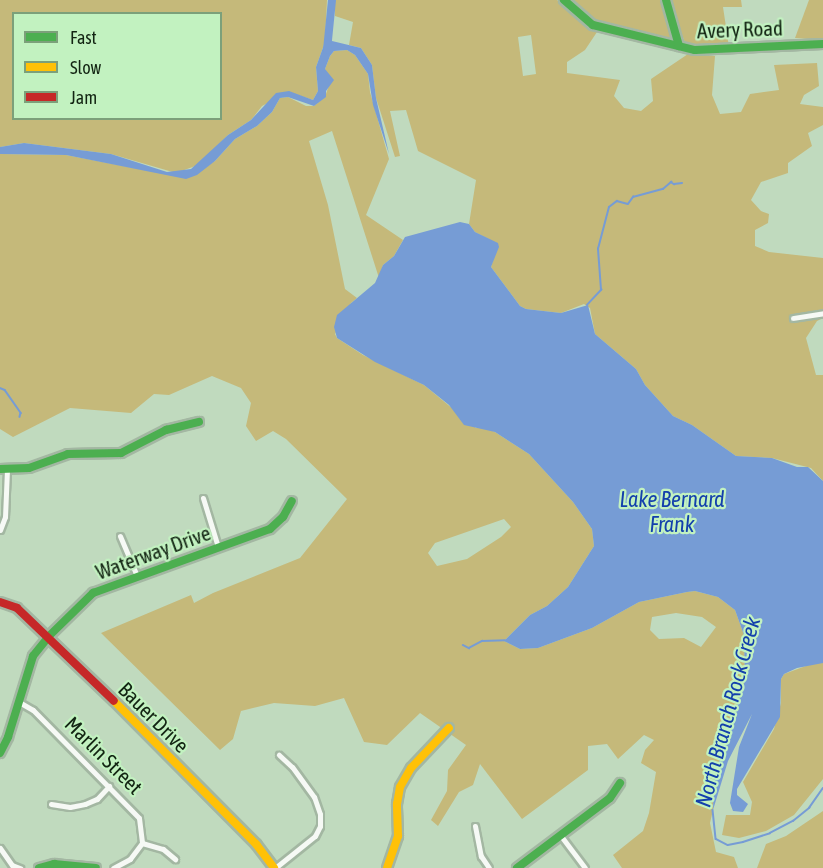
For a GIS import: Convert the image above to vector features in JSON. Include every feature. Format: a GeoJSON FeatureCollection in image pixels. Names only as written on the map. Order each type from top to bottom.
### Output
{"type":"FeatureCollection","features":[{"type":"Feature","properties":{"kind":"street","name":"Avery Road"},"geometry":{"type":"LineString","coordinates":[[564,0],[593,25],[679,46],[710,51],[823,44]]}},
{"type":"Feature","properties":{"kind":"street"},"geometry":{"type":"LineString","coordinates":[[666,0],[676,28],[679,46]]}},
{"type":"Feature","properties":{"kind":"street"},"geometry":{"type":"LineString","coordinates":[[793,318],[823,313]]}},
{"type":"Feature","properties":{"kind":"street"},"geometry":{"type":"LineString","coordinates":[[0,530],[5,517],[3,470],[29,468],[68,454],[121,453],[166,430],[199,422]]}},
{"type":"Feature","properties":{"kind":"street"},"geometry":{"type":"LineString","coordinates":[[203,498],[218,548]]}},
{"type":"Feature","properties":{"kind":"street","name":"Waterway Drive"},"geometry":{"type":"LineString","coordinates":[[0,753],[8,737],[33,656],[49,636],[93,593],[270,529],[283,517],[292,501]]}},
{"type":"Feature","properties":{"kind":"street"},"geometry":{"type":"LineString","coordinates":[[120,536],[137,576]]}},
{"type":"Feature","properties":{"kind":"street","name":"Bauer Drive"},"geometry":{"type":"LineString","coordinates":[[0,602],[17,608],[49,636],[256,844],[274,868]]}},
{"type":"Feature","properties":{"kind":"street","name":"Marlin Street"},"geometry":{"type":"LineString","coordinates":[[19,702],[33,710],[139,818],[142,843]]}},
{"type":"Feature","properties":{"kind":"street"},"geometry":{"type":"LineString","coordinates":[[387,868],[398,836],[397,804],[400,787],[411,768],[449,728]]}},
{"type":"Feature","properties":{"kind":"street"},"geometry":{"type":"LineString","coordinates":[[274,868],[315,836],[320,826],[320,814],[314,797],[292,767],[279,755]]}},
{"type":"Feature","properties":{"kind":"street"},"geometry":{"type":"LineString","coordinates":[[517,868],[610,798],[620,783]]}},
{"type":"Feature","properties":{"kind":"street"},"geometry":{"type":"LineString","coordinates":[[51,804],[70,807],[85,804],[97,799],[109,786]]}},
{"type":"Feature","properties":{"kind":"street"},"geometry":{"type":"LineString","coordinates":[[476,826],[477,845],[489,868]]}},
{"type":"Feature","properties":{"kind":"street"},"geometry":{"type":"LineString","coordinates":[[561,836],[585,868]]}},
{"type":"Feature","properties":{"kind":"street"},"geometry":{"type":"LineString","coordinates":[[113,868],[130,859],[142,843],[164,849],[175,859]]}},
{"type":"Feature","properties":{"kind":"street"},"geometry":{"type":"LineString","coordinates":[[0,848],[12,865],[20,868]]}},
{"type":"Feature","properties":{"kind":"street"},"geometry":{"type":"LineString","coordinates":[[39,868],[54,864],[96,868]]}},
{"type":"Feature","properties":{"kind":"shaded area"},"geometry":{"type":"Polygon","coordinates":[[[0,0],[327,0],[325,42],[316,67],[318,91],[313,100],[289,92],[262,106],[251,120],[228,135],[198,165],[176,173],[111,154],[24,143],[0,147],[0,0]]]}},
{"type":"Feature","properties":{"kind":"shaded area"},"geometry":{"type":"Polygon","coordinates":[[[335,0],[557,0],[589,29],[597,32],[585,50],[567,62],[567,73],[620,80],[614,96],[624,108],[641,111],[653,101],[651,79],[688,54],[715,56],[712,95],[720,114],[741,112],[750,94],[779,90],[774,65],[817,63],[819,86],[804,95],[800,104],[823,107],[823,125],[808,133],[812,146],[788,163],[788,173],[761,182],[751,200],[761,211],[769,214],[768,223],[755,230],[755,246],[769,252],[823,258],[823,318],[817,321],[806,338],[816,375],[823,375],[823,481],[811,468],[772,458],[736,456],[692,425],[673,416],[645,385],[636,369],[595,334],[590,308],[584,304],[561,313],[526,309],[520,306],[491,267],[498,244],[475,232],[469,224],[476,180],[418,151],[406,110],[390,111],[400,156],[395,157],[376,98],[372,65],[361,48],[349,45],[353,22],[335,16],[335,0]],[[531,35],[518,37],[523,76],[536,74],[531,35]]]}},
{"type":"Feature","properties":{"kind":"shaded area"},"geometry":{"type":"Polygon","coordinates":[[[569,0],[663,0],[674,34],[670,40],[595,22],[569,0]]]}},
{"type":"Feature","properties":{"kind":"shaded area"},"geometry":{"type":"Polygon","coordinates":[[[670,0],[741,0],[742,7],[723,7],[729,47],[697,47],[685,43],[670,0]]]}},
{"type":"Feature","properties":{"kind":"shaded area"},"geometry":{"type":"Polygon","coordinates":[[[809,0],[823,0],[823,40],[795,38],[809,0]]]}},
{"type":"Feature","properties":{"kind":"shaded area"},"geometry":{"type":"Polygon","coordinates":[[[347,50],[355,55],[368,74],[370,92],[389,159],[366,215],[403,240],[394,256],[383,265],[379,278],[332,131],[309,141],[328,205],[345,289],[357,298],[351,303],[335,334],[337,338],[363,355],[424,385],[476,428],[483,427],[495,432],[529,454],[573,502],[592,529],[594,546],[568,587],[547,606],[530,615],[504,641],[520,649],[538,648],[592,628],[639,602],[687,592],[695,591],[718,597],[735,610],[744,635],[745,680],[714,777],[713,810],[710,823],[716,852],[734,857],[738,868],[622,868],[613,855],[643,831],[649,813],[656,772],[641,763],[645,750],[654,740],[644,735],[618,759],[607,744],[588,746],[588,770],[522,819],[480,764],[473,785],[459,792],[438,826],[431,820],[447,791],[448,770],[466,745],[420,713],[387,745],[364,742],[344,698],[315,706],[274,703],[241,711],[233,739],[220,750],[101,633],[191,595],[194,603],[300,558],[347,499],[286,439],[273,431],[256,441],[246,426],[251,403],[241,388],[212,376],[169,395],[154,394],[131,413],[70,408],[13,437],[0,429],[0,154],[66,155],[186,178],[215,161],[235,139],[257,126],[272,112],[280,98],[288,97],[306,106],[314,106],[325,97],[329,85],[325,69],[334,51],[347,50]],[[504,519],[435,543],[428,553],[437,566],[467,559],[501,537],[511,527],[504,519]],[[676,613],[652,617],[650,630],[659,639],[684,638],[701,647],[716,627],[702,617],[676,613]]]}},
{"type":"Feature","properties":{"kind":"shaded area"},"geometry":{"type":"Polygon","coordinates":[[[814,663],[823,663],[823,779],[794,815],[766,831],[739,838],[722,835],[726,815],[750,815],[752,802],[743,782],[774,729],[781,703],[781,679],[784,674],[814,663]]]}},
{"type":"Feature","properties":{"kind":"shaded area"},"geometry":{"type":"Polygon","coordinates":[[[823,811],[823,868],[757,868],[766,844],[786,836],[823,811]]]}},
{"type":"Feature","properties":{"kind":"water"},"geometry":{"type":"Polygon","coordinates":[[[332,41],[361,48],[372,65],[376,98],[389,154],[373,105],[368,74],[355,55],[347,50],[334,51],[330,56],[325,69],[334,80],[326,91],[326,97],[314,106],[288,97],[280,98],[272,112],[257,126],[235,139],[215,161],[197,175],[186,179],[66,155],[0,154],[0,147],[24,143],[111,154],[167,172],[191,169],[228,135],[251,120],[276,93],[289,91],[313,100],[318,91],[316,67],[325,42],[332,41]]]}},
{"type":"Feature","properties":{"kind":"water","name":"Lake Bernard Frank"},"geometry":{"type":"Polygon","coordinates":[[[460,222],[469,224],[475,232],[498,243],[499,247],[491,267],[520,306],[526,309],[561,313],[588,305],[595,334],[636,369],[645,385],[673,416],[692,425],[736,456],[772,458],[797,467],[808,467],[823,481],[823,663],[797,668],[784,674],[781,679],[780,717],[737,789],[737,795],[748,804],[743,812],[733,811],[730,803],[739,747],[752,714],[728,761],[713,810],[714,777],[745,680],[744,635],[735,610],[718,597],[695,591],[687,592],[639,602],[592,628],[538,648],[520,649],[504,641],[530,615],[547,606],[568,587],[594,546],[592,529],[573,502],[529,454],[495,432],[464,425],[449,405],[424,385],[375,362],[337,338],[334,327],[337,315],[375,283],[383,265],[394,256],[405,237],[460,222]]]}},
{"type":"Feature","properties":{"kind":"waterway"},"geometry":{"type":"LineString","coordinates":[[327,50],[332,0]]}},
{"type":"Feature","properties":{"kind":"waterway"},"geometry":{"type":"LineString","coordinates":[[587,305],[601,290],[598,249],[609,207],[617,201],[628,204],[633,197],[663,189],[671,182],[682,183]]}},
{"type":"Feature","properties":{"kind":"waterway"},"geometry":{"type":"LineString","coordinates":[[0,388],[5,390],[21,413],[20,417]]}},
{"type":"Feature","properties":{"kind":"waterway"},"geometry":{"type":"LineString","coordinates":[[463,645],[469,648],[482,641],[505,640]]}},
{"type":"Feature","properties":{"kind":"waterway","name":"North Branch Rock Creek"},"geometry":{"type":"LineString","coordinates":[[713,810],[716,839],[728,845],[770,833],[793,821],[809,808],[823,788]]}},
{"type":"Feature","properties":{"kind":"traffic: fast"},"geometry":{"type":"LineString","coordinates":[[564,0],[593,25],[695,50],[823,44]]}},
{"type":"Feature","properties":{"kind":"traffic: fast"},"geometry":{"type":"LineString","coordinates":[[666,0],[679,46]]}},
{"type":"Feature","properties":{"kind":"traffic: fast"},"geometry":{"type":"LineString","coordinates":[[0,469],[29,468],[68,454],[121,453],[166,430],[199,422]]}},
{"type":"Feature","properties":{"kind":"traffic: fast"},"geometry":{"type":"LineString","coordinates":[[0,753],[8,737],[33,656],[49,636],[93,593],[270,529],[283,517],[292,501]]}},
{"type":"Feature","properties":{"kind":"traffic: fast"},"geometry":{"type":"LineString","coordinates":[[517,868],[610,798],[620,783]]}},
{"type":"Feature","properties":{"kind":"traffic: fast"},"geometry":{"type":"LineString","coordinates":[[39,868],[54,864],[96,868]]}},
{"type":"Feature","properties":{"kind":"traffic: slow"},"geometry":{"type":"LineString","coordinates":[[114,701],[256,844],[274,868]]}},
{"type":"Feature","properties":{"kind":"traffic: slow"},"geometry":{"type":"LineString","coordinates":[[387,868],[398,836],[397,804],[400,787],[411,768],[449,728]]}},
{"type":"Feature","properties":{"kind":"traffic: jam"},"geometry":{"type":"LineString","coordinates":[[0,602],[17,608],[114,701]]}}]}
